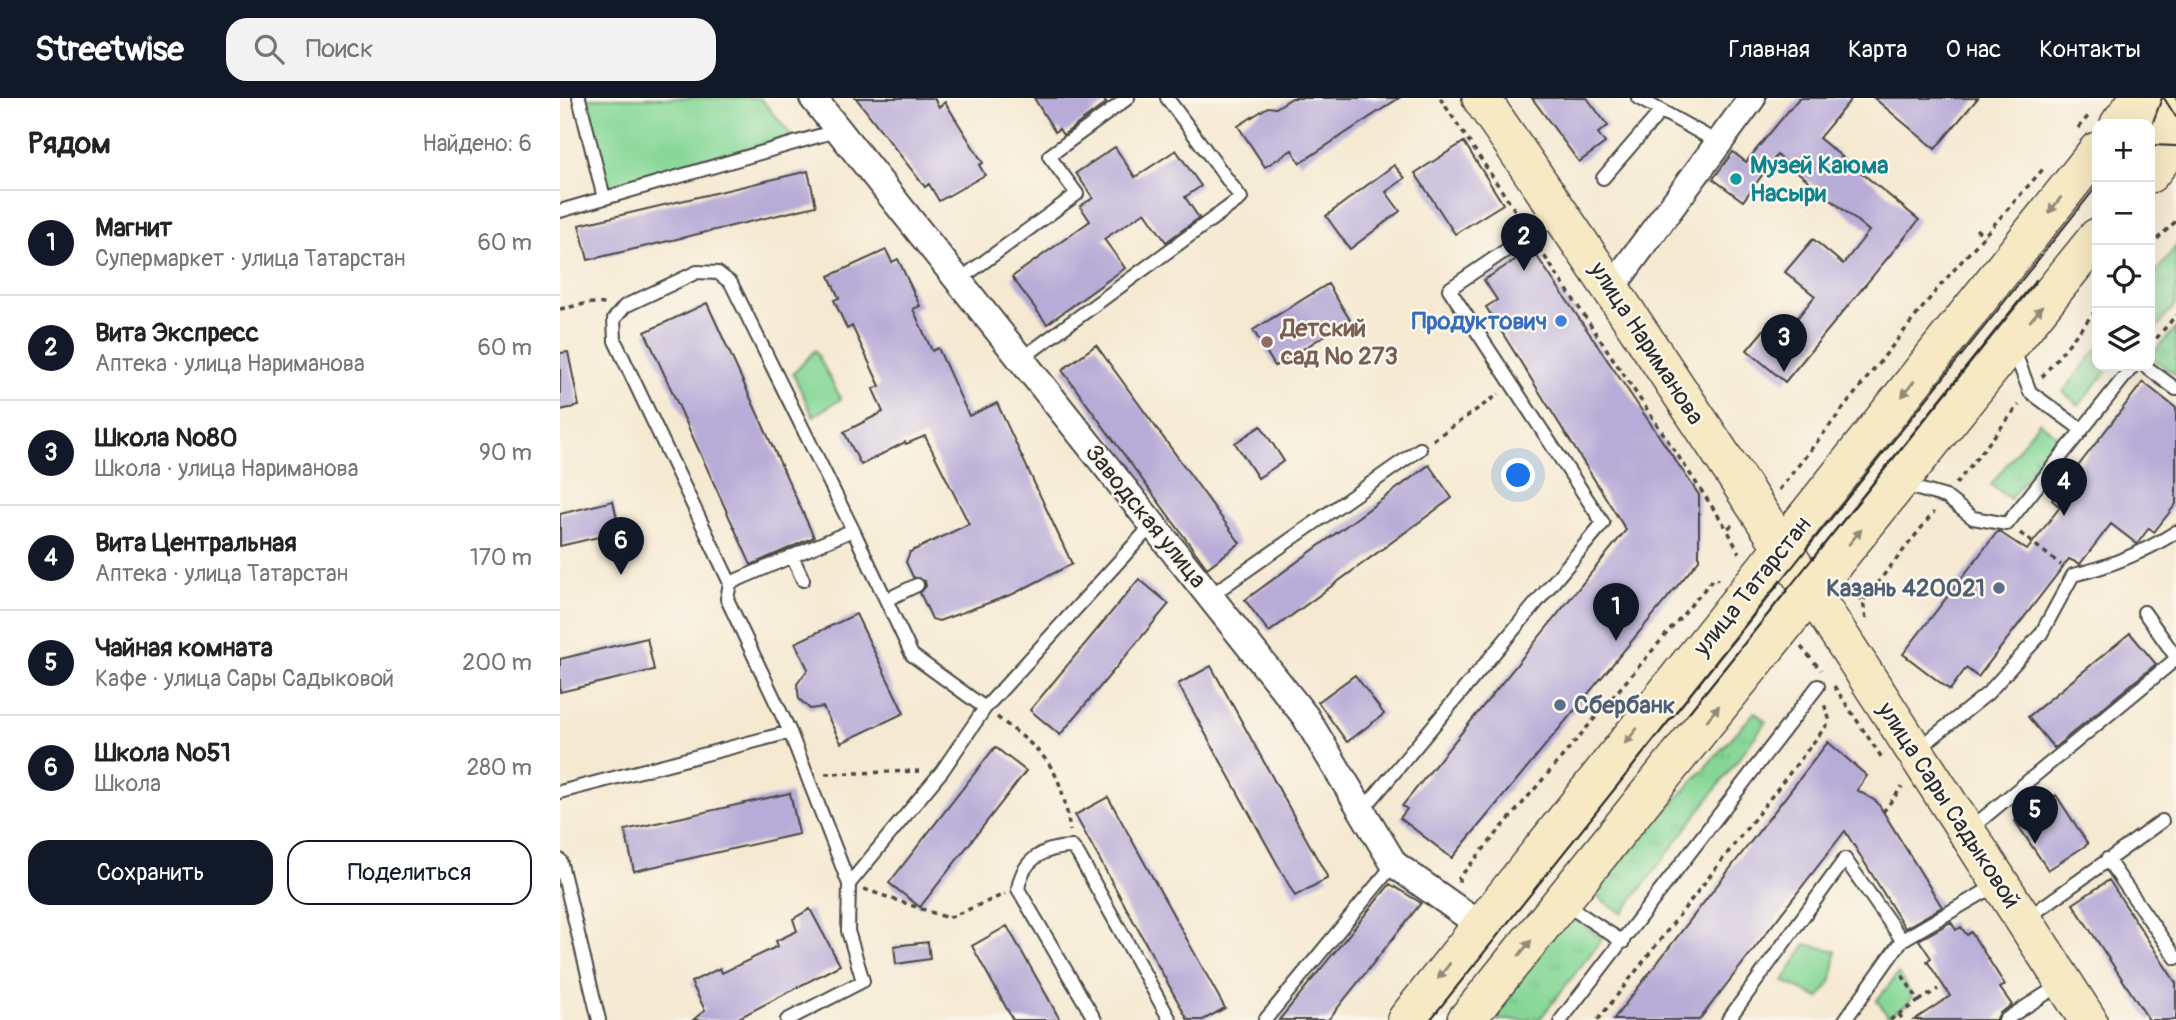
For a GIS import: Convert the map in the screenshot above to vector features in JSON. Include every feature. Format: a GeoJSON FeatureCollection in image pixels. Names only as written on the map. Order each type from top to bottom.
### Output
{"type":"FeatureCollection","features":[{"type":"Feature","properties":{"kind":"main road","name":"улица Нариманова"},"geometry":{"type":"LineString","coordinates":[[1481,98],[1612,287],[1751,506],[1811,590]]}},
{"type":"Feature","properties":{"kind":"main road"},"geometry":{"type":"LineString","coordinates":[[2123,119],[2139,98]]}},
{"type":"Feature","properties":{"kind":"main road"},"geometry":{"type":"LineString","coordinates":[[2153,98],[2176,135]]}},
{"type":"Feature","properties":{"kind":"main road"},"geometry":{"type":"LineString","coordinates":[[2155,168],[2176,142]]}},
{"type":"Feature","properties":{"kind":"main road","name":"улица Татарстан"},"geometry":{"type":"LineString","coordinates":[[1406,1020],[1471,919],[1782,549],[2092,157]]}},
{"type":"Feature","properties":{"kind":"main road","name":"улица Татарстан"},"geometry":{"type":"LineString","coordinates":[[1466,1020],[2092,243]]}},
{"type":"Feature","properties":{"kind":"main road","name":"улица Сары Садыковой"},"geometry":{"type":"LineString","coordinates":[[1811,590],[2088,1020]]}},
{"type":"Feature","properties":{"kind":"street","name":"Заводская улица"},"geometry":{"type":"LineString","coordinates":[[813,98],[1305,716],[1394,864],[1471,919]]}},
{"type":"Feature","properties":{"kind":"street"},"geometry":{"type":"LineString","coordinates":[[1612,287],[1752,98]]}},
{"type":"Feature","properties":{"kind":"lane"},"geometry":{"type":"LineString","coordinates":[[579,98],[604,198]]}},
{"type":"Feature","properties":{"kind":"lane"},"geometry":{"type":"LineString","coordinates":[[959,281],[1077,194],[1049,156],[1128,98]]}},
{"type":"Feature","properties":{"kind":"lane"},"geometry":{"type":"LineString","coordinates":[[1021,359],[1241,198],[1167,98]]}},
{"type":"Feature","properties":{"kind":"lane"},"geometry":{"type":"LineString","coordinates":[[1638,98],[1719,143]]}},
{"type":"Feature","properties":{"kind":"lane"},"geometry":{"type":"LineString","coordinates":[[1603,178],[1661,111]]}},
{"type":"Feature","properties":{"kind":"lane"},"geometry":{"type":"LineString","coordinates":[[560,211],[839,130]]}},
{"type":"Feature","properties":{"kind":"lane"},"geometry":{"type":"LineString","coordinates":[[1362,811],[1603,523],[1449,289],[1560,213]]}},
{"type":"Feature","properties":{"kind":"lane"},"geometry":{"type":"LineString","coordinates":[[787,1020],[863,981],[848,931],[849,884],[809,775],[727,599],[730,583],[615,341],[614,319],[625,306],[697,272],[718,272],[731,283],[912,655],[985,708]]}},
{"type":"Feature","properties":{"kind":"lane"},"geometry":{"type":"LineString","coordinates":[[2011,345],[2030,392],[2082,430]]}},
{"type":"Feature","properties":{"kind":"lane"},"geometry":{"type":"LineString","coordinates":[[1899,483],[1946,497],[1973,518],[2007,524],[2129,371]]}},
{"type":"Feature","properties":{"kind":"lane"},"geometry":{"type":"LineString","coordinates":[[2152,371],[2176,389]]}},
{"type":"Feature","properties":{"kind":"lane"},"geometry":{"type":"LineString","coordinates":[[1210,596],[1420,449]]}},
{"type":"Feature","properties":{"kind":"lane"},"geometry":{"type":"LineString","coordinates":[[849,884],[942,771],[985,708],[1153,524]]}},
{"type":"Feature","properties":{"kind":"lane"},"geometry":{"type":"LineString","coordinates":[[730,583],[853,530]]}},
{"type":"Feature","properties":{"kind":"lane"},"geometry":{"type":"LineString","coordinates":[[1914,752],[1987,693],[2041,634],[2073,575],[2110,566],[2146,551],[2176,531]]}},
{"type":"Feature","properties":{"kind":"lane"},"geometry":{"type":"LineString","coordinates":[[792,556],[803,580]]}},
{"type":"Feature","properties":{"kind":"lane"},"geometry":{"type":"LineString","coordinates":[[886,600],[917,585]]}},
{"type":"Feature","properties":{"kind":"lane"},"geometry":{"type":"LineString","coordinates":[[1967,831],[2176,658],[2144,612]]}},
{"type":"Feature","properties":{"kind":"lane"},"geometry":{"type":"LineString","coordinates":[[1562,1020],[1818,686]]}},
{"type":"Feature","properties":{"kind":"lane"},"geometry":{"type":"LineString","coordinates":[[560,792],[790,732]]}},
{"type":"Feature","properties":{"kind":"lane"},"geometry":{"type":"LineString","coordinates":[[2024,920],[2162,821]]}},
{"type":"Feature","properties":{"kind":"lane"},"geometry":{"type":"LineString","coordinates":[[1094,1020],[1018,889],[1020,875],[1031,861],[1051,847],[1072,847],[1170,1020]]}},
{"type":"Feature","properties":{"kind":"lane"},"geometry":{"type":"LineString","coordinates":[[1728,1020],[1845,859],[1902,940]]}},
{"type":"Feature","properties":{"kind":"lane"},"geometry":{"type":"LineString","coordinates":[[2107,859],[2176,958]]}},
{"type":"Feature","properties":{"kind":"lane"},"geometry":{"type":"LineString","coordinates":[[560,860],[600,1020]]}},
{"type":"Feature","properties":{"kind":"lane"},"geometry":{"type":"LineString","coordinates":[[1265,1020],[1394,864]]}},
{"type":"Feature","properties":{"kind":"lane"},"geometry":{"type":"LineString","coordinates":[[1845,1020],[1902,940],[2000,883]]}},
{"type":"Feature","properties":{"kind":"lane"},"geometry":{"type":"LineString","coordinates":[[1562,902],[1623,942]]}},
{"type":"Feature","properties":{"kind":"lane"},"geometry":{"type":"LineString","coordinates":[[2005,1020],[2064,982]]}},
{"type":"Feature","properties":{"kind":"path"},"geometry":{"type":"LineString","coordinates":[[1440,98],[1530,234],[1751,506],[1744,562]]}},
{"type":"Feature","properties":{"kind":"path"},"geometry":{"type":"LineString","coordinates":[[1751,506],[1778,492],[1938,288],[2032,182]]}},
{"type":"Feature","properties":{"kind":"path"},"geometry":{"type":"LineString","coordinates":[[2151,245],[2176,221]]}},
{"type":"Feature","properties":{"kind":"path"},"geometry":{"type":"LineString","coordinates":[[1976,229],[1984,236]]}},
{"type":"Feature","properties":{"kind":"path"},"geometry":{"type":"LineString","coordinates":[[560,309],[589,303],[625,306]]}},
{"type":"Feature","properties":{"kind":"path"},"geometry":{"type":"LineString","coordinates":[[1866,624],[1863,601],[2092,315]]}},
{"type":"Feature","properties":{"kind":"path"},"geometry":{"type":"LineString","coordinates":[[2155,340],[2176,315]]}},
{"type":"Feature","properties":{"kind":"path"},"geometry":{"type":"LineString","coordinates":[[1420,449],[1513,385]]}},
{"type":"Feature","properties":{"kind":"path"},"geometry":{"type":"LineString","coordinates":[[2007,524],[2073,575]]}},
{"type":"Feature","properties":{"kind":"path"},"geometry":{"type":"LineString","coordinates":[[1471,919],[1459,878],[1714,578],[1723,584]]}},
{"type":"Feature","properties":{"kind":"path"},"geometry":{"type":"LineString","coordinates":[[1598,1020],[1830,721],[1818,686]]}},
{"type":"Feature","properties":{"kind":"path"},"geometry":{"type":"LineString","coordinates":[[985,708],[1040,750],[1059,777],[1066,803],[1072,847]]}},
{"type":"Feature","properties":{"kind":"path"},"geometry":{"type":"LineString","coordinates":[[809,775],[942,771]]}},
{"type":"Feature","properties":{"kind":"path"},"geometry":{"type":"LineString","coordinates":[[1883,812],[1902,787]]}},
{"type":"Feature","properties":{"kind":"path"},"geometry":{"type":"LineString","coordinates":[[849,884],[948,918],[1018,889]]}},
{"type":"Feature","properties":{"kind":"path"},"geometry":{"type":"LineString","coordinates":[[1902,975],[1919,1002]]}},
{"type":"Feature","properties":{"kind":"path"},"geometry":{"type":"LineString","coordinates":[[1890,1020],[1938,989]]}},
{"type":"Feature","properties":{"kind":"path"},"geometry":{"type":"LineString","coordinates":[[1899,1014],[1903,1020]]}},
{"type":"Feature","properties":{"kind":"green space"},"geometry":{"type":"Polygon","coordinates":[[[583,98],[760,98],[794,138],[608,190],[583,98]]]}},
{"type":"Feature","properties":{"kind":"green space"},"geometry":{"type":"Polygon","coordinates":[[[2176,246],[2176,304],[2155,330],[2155,308],[2155,274],[2176,246]]]}},
{"type":"Feature","properties":{"kind":"green space"},"geometry":{"type":"Polygon","coordinates":[[[2176,328],[2176,375],[2155,360],[2155,351],[2176,328]]]}},
{"type":"Feature","properties":{"kind":"green space"},"geometry":{"type":"Polygon","coordinates":[[[815,350],[841,399],[813,416],[793,374],[815,350]]]}},
{"type":"Feature","properties":{"kind":"green space"},"geometry":{"type":"Polygon","coordinates":[[[2092,355],[2092,371],[2107,371],[2079,405],[2063,392],[2092,355]]]}},
{"type":"Feature","properties":{"kind":"green space"},"geometry":{"type":"Polygon","coordinates":[[[2039,422],[2058,436],[2010,499],[1991,485],[2039,422]]]}},
{"type":"Feature","properties":{"kind":"green space"},"geometry":{"type":"Polygon","coordinates":[[[1755,712],[1766,722],[1622,914],[1592,893],[1755,712]]]}},
{"type":"Feature","properties":{"kind":"green space"},"geometry":{"type":"Polygon","coordinates":[[[1570,914],[1602,939],[1539,1020],[1491,1020],[1570,914]]]}},
{"type":"Feature","properties":{"kind":"green space"},"geometry":{"type":"Polygon","coordinates":[[[1806,944],[1836,951],[1832,980],[1819,998],[1783,981],[1806,944]]]}},
{"type":"Feature","properties":{"kind":"green space"},"geometry":{"type":"Polygon","coordinates":[[[1898,974],[1912,995],[1909,1003],[1888,1016],[1877,1000],[1898,974]]]}},
{"type":"Feature","properties":{"kind":"building"},"geometry":{"type":"Polygon","coordinates":[[[856,98],[934,98],[939,107],[945,102],[983,163],[979,165],[985,175],[939,201],[929,184],[925,187],[856,98]]]}},
{"type":"Feature","properties":{"kind":"building"},"geometry":{"type":"Polygon","coordinates":[[[1034,98],[1103,98],[1106,103],[1063,135],[1059,129],[1055,132],[1034,98]]]}},
{"type":"Feature","properties":{"kind":"building"},"geometry":{"type":"Polygon","coordinates":[[[1292,98],[1399,98],[1300,163],[1292,150],[1265,167],[1238,126],[1268,107],[1276,108],[1292,98]]]}},
{"type":"Feature","properties":{"kind":"building"},"geometry":{"type":"Polygon","coordinates":[[[1532,98],[1587,98],[1608,126],[1598,133],[1605,143],[1579,162],[1532,98]]]}},
{"type":"Feature","properties":{"kind":"building"},"geometry":{"type":"Polygon","coordinates":[[[1799,98],[1852,98],[1819,138],[1919,220],[1785,382],[1747,350],[1768,325],[1782,337],[1815,296],[1785,272],[1813,239],[1843,264],[1869,231],[1777,155],[1743,201],[1713,179],[1733,152],[1746,162],[1799,98]]]}},
{"type":"Feature","properties":{"kind":"building"},"geometry":{"type":"Polygon","coordinates":[[[1874,98],[1978,98],[1935,149],[1874,98]]]}},
{"type":"Feature","properties":{"kind":"building"},"geometry":{"type":"Polygon","coordinates":[[[1464,142],[1503,204],[1455,234],[1415,173],[1464,142]]]}},
{"type":"Feature","properties":{"kind":"building"},"geometry":{"type":"Polygon","coordinates":[[[1115,147],[1135,177],[1176,150],[1201,186],[1185,197],[1199,218],[1166,242],[1145,212],[1104,239],[1125,268],[1047,324],[1012,277],[1090,221],[1080,206],[1093,198],[1076,173],[1115,147]]]}},
{"type":"Feature","properties":{"kind":"building"},"geometry":{"type":"Polygon","coordinates":[[[1394,165],[1405,178],[1386,192],[1400,211],[1350,249],[1326,216],[1394,165]]]}},
{"type":"Feature","properties":{"kind":"building"},"geometry":{"type":"Polygon","coordinates":[[[808,171],[816,206],[588,260],[579,225],[808,171]]]}},
{"type":"Feature","properties":{"kind":"building"},"geometry":{"type":"Polygon","coordinates":[[[1532,249],[1699,495],[1699,560],[1452,858],[1400,818],[1407,809],[1402,806],[1626,530],[1486,307],[1497,300],[1484,280],[1532,249]]]}},
{"type":"Feature","properties":{"kind":"building"},"geometry":{"type":"Polygon","coordinates":[[[886,250],[892,262],[898,259],[920,306],[913,309],[932,351],[938,348],[969,416],[997,403],[1072,564],[1013,594],[939,621],[932,619],[920,593],[926,586],[925,581],[913,577],[906,562],[910,552],[969,524],[925,436],[906,444],[905,442],[861,465],[844,432],[883,412],[873,389],[880,386],[852,326],[847,329],[834,300],[839,298],[829,276],[886,250]]]}},
{"type":"Feature","properties":{"kind":"building"},"geometry":{"type":"Polygon","coordinates":[[[1328,284],[1350,320],[1275,366],[1253,330],[1328,284]]]}},
{"type":"Feature","properties":{"kind":"building"},"geometry":{"type":"Polygon","coordinates":[[[707,303],[814,537],[751,565],[645,332],[707,303]]]}},
{"type":"Feature","properties":{"kind":"building"},"geometry":{"type":"Polygon","coordinates":[[[1096,345],[1240,543],[1207,568],[1062,370],[1096,345]]]}},
{"type":"Feature","properties":{"kind":"building"},"geometry":{"type":"Polygon","coordinates":[[[568,352],[579,406],[560,410],[560,353],[568,352]]]}},
{"type":"Feature","properties":{"kind":"building"},"geometry":{"type":"Polygon","coordinates":[[[2143,382],[2176,408],[2176,504],[2154,532],[2149,528],[2137,544],[2111,524],[2080,564],[2069,559],[1978,677],[1966,668],[1950,690],[1903,654],[1998,531],[2027,550],[2060,507],[2052,500],[2143,382]]]}},
{"type":"Feature","properties":{"kind":"building"},"geometry":{"type":"Polygon","coordinates":[[[1261,426],[1284,461],[1258,478],[1235,443],[1261,426]]]}},
{"type":"Feature","properties":{"kind":"building"},"geometry":{"type":"Polygon","coordinates":[[[1429,465],[1452,498],[1269,632],[1245,600],[1429,465]]]}},
{"type":"Feature","properties":{"kind":"building"},"geometry":{"type":"Polygon","coordinates":[[[613,501],[620,532],[560,546],[560,514],[613,501]]]}},
{"type":"Feature","properties":{"kind":"building"},"geometry":{"type":"Polygon","coordinates":[[[1139,579],[1169,604],[1060,735],[1030,710],[1139,579]]]}},
{"type":"Feature","properties":{"kind":"building"},"geometry":{"type":"Polygon","coordinates":[[[856,614],[904,713],[841,743],[823,707],[810,709],[799,699],[797,684],[808,669],[795,643],[856,614]]]}},
{"type":"Feature","properties":{"kind":"building"},"geometry":{"type":"Polygon","coordinates":[[[2130,633],[2156,664],[2054,748],[2028,717],[2130,633]]]}},
{"type":"Feature","properties":{"kind":"building"},"geometry":{"type":"Polygon","coordinates":[[[647,638],[654,670],[560,692],[560,659],[647,638]]]}},
{"type":"Feature","properties":{"kind":"building"},"geometry":{"type":"Polygon","coordinates":[[[1211,666],[1328,878],[1295,896],[1178,684],[1211,666]]]}},
{"type":"Feature","properties":{"kind":"building"},"geometry":{"type":"Polygon","coordinates":[[[1355,675],[1384,714],[1347,742],[1318,702],[1355,675]]]}},
{"type":"Feature","properties":{"kind":"building"},"geometry":{"type":"Polygon","coordinates":[[[1828,742],[1867,776],[1857,790],[1877,802],[1942,907],[1905,928],[1845,831],[1699,1020],[1613,1020],[1828,742]]]}},
{"type":"Feature","properties":{"kind":"building"},"geometry":{"type":"Polygon","coordinates":[[[995,747],[1026,771],[920,907],[889,883],[995,747]]]}},
{"type":"Feature","properties":{"kind":"building"},"geometry":{"type":"Polygon","coordinates":[[[790,793],[799,834],[634,871],[625,830],[790,793]]]}},
{"type":"Feature","properties":{"kind":"building"},"geometry":{"type":"Polygon","coordinates":[[[2056,795],[2088,844],[2048,870],[2015,821],[2056,795]]]}},
{"type":"Feature","properties":{"kind":"building"},"geometry":{"type":"Polygon","coordinates":[[[1108,797],[1225,1008],[1203,1020],[1188,1020],[1075,815],[1108,797]]]}},
{"type":"Feature","properties":{"kind":"building"},"geometry":{"type":"Polygon","coordinates":[[[2109,880],[2176,983],[2176,1020],[2149,1020],[2073,904],[2109,880]]]}},
{"type":"Feature","properties":{"kind":"building"},"geometry":{"type":"Polygon","coordinates":[[[1390,884],[1421,903],[1328,1020],[1279,1020],[1390,884]]]}},
{"type":"Feature","properties":{"kind":"building"},"geometry":{"type":"Polygon","coordinates":[[[810,909],[840,965],[735,1020],[693,1020],[705,1010],[691,982],[720,968],[722,973],[778,946],[776,941],[797,931],[793,919],[810,909]]]}},
{"type":"Feature","properties":{"kind":"building"},"geometry":{"type":"Polygon","coordinates":[[[1951,922],[1956,930],[1961,927],[1967,935],[1971,932],[2005,985],[2000,988],[2012,1005],[2000,1013],[1996,1020],[1914,1020],[1950,996],[1927,961],[1931,958],[1919,940],[1951,922]]]}},
{"type":"Feature","properties":{"kind":"building"},"geometry":{"type":"Polygon","coordinates":[[[1007,926],[1060,1020],[1013,1020],[972,946],[1007,926]]]}},
{"type":"Feature","properties":{"kind":"building"},"geometry":{"type":"Polygon","coordinates":[[[928,942],[930,959],[896,964],[894,946],[928,942]]]}},
{"type":"Feature","properties":{"kind":"tram line"},"geometry":{"type":"LineString","coordinates":[[2154,119],[2162,98]]}},
{"type":"Feature","properties":{"kind":"tram line"},"geometry":{"type":"LineString","coordinates":[[2164,98],[2176,117]]}},
{"type":"Feature","properties":{"kind":"tram line"},"geometry":{"type":"LineString","coordinates":[[2155,145],[2176,146]]}},
{"type":"Feature","properties":{"kind":"tram line"},"geometry":{"type":"LineString","coordinates":[[1430,1020],[2092,192]]}},
{"type":"Feature","properties":{"kind":"tram line"},"geometry":{"type":"LineString","coordinates":[[1690,711],[2036,280]]}},
{"type":"Feature","properties":{"kind":"place","name":"Музей Каюма Насыри"},"geometry":{"type":"Point","coordinates":[1736,179]}},
{"type":"Feature","properties":{"kind":"place","name":"Вита Экспресс"},"geometry":{"type":"Point","coordinates":[1524,271]}},
{"type":"Feature","properties":{"kind":"place","name":"Продуктович"},"geometry":{"type":"Point","coordinates":[1561,321]}},
{"type":"Feature","properties":{"kind":"place","name":"Детский сад № 273"},"geometry":{"type":"Point","coordinates":[1267,342]}},
{"type":"Feature","properties":{"kind":"place","name":"Школа №80"},"geometry":{"type":"Point","coordinates":[1784,372]}},
{"type":"Feature","properties":{"kind":"place","name":"Вита Центральная"},"geometry":{"type":"Point","coordinates":[2064,516]}},
{"type":"Feature","properties":{"kind":"place","name":"Школа №51"},"geometry":{"type":"Point","coordinates":[621,575]}},
{"type":"Feature","properties":{"kind":"place","name":"Казань 420021"},"geometry":{"type":"Point","coordinates":[1999,588]}},
{"type":"Feature","properties":{"kind":"place","name":"Магнит"},"geometry":{"type":"Point","coordinates":[1616,641]}},
{"type":"Feature","properties":{"kind":"place","name":"Сбербанк"},"geometry":{"type":"Point","coordinates":[1560,705]}},
{"type":"Feature","properties":{"kind":"place","name":"Чайная комната"},"geometry":{"type":"Point","coordinates":[2035,844]}}]}
